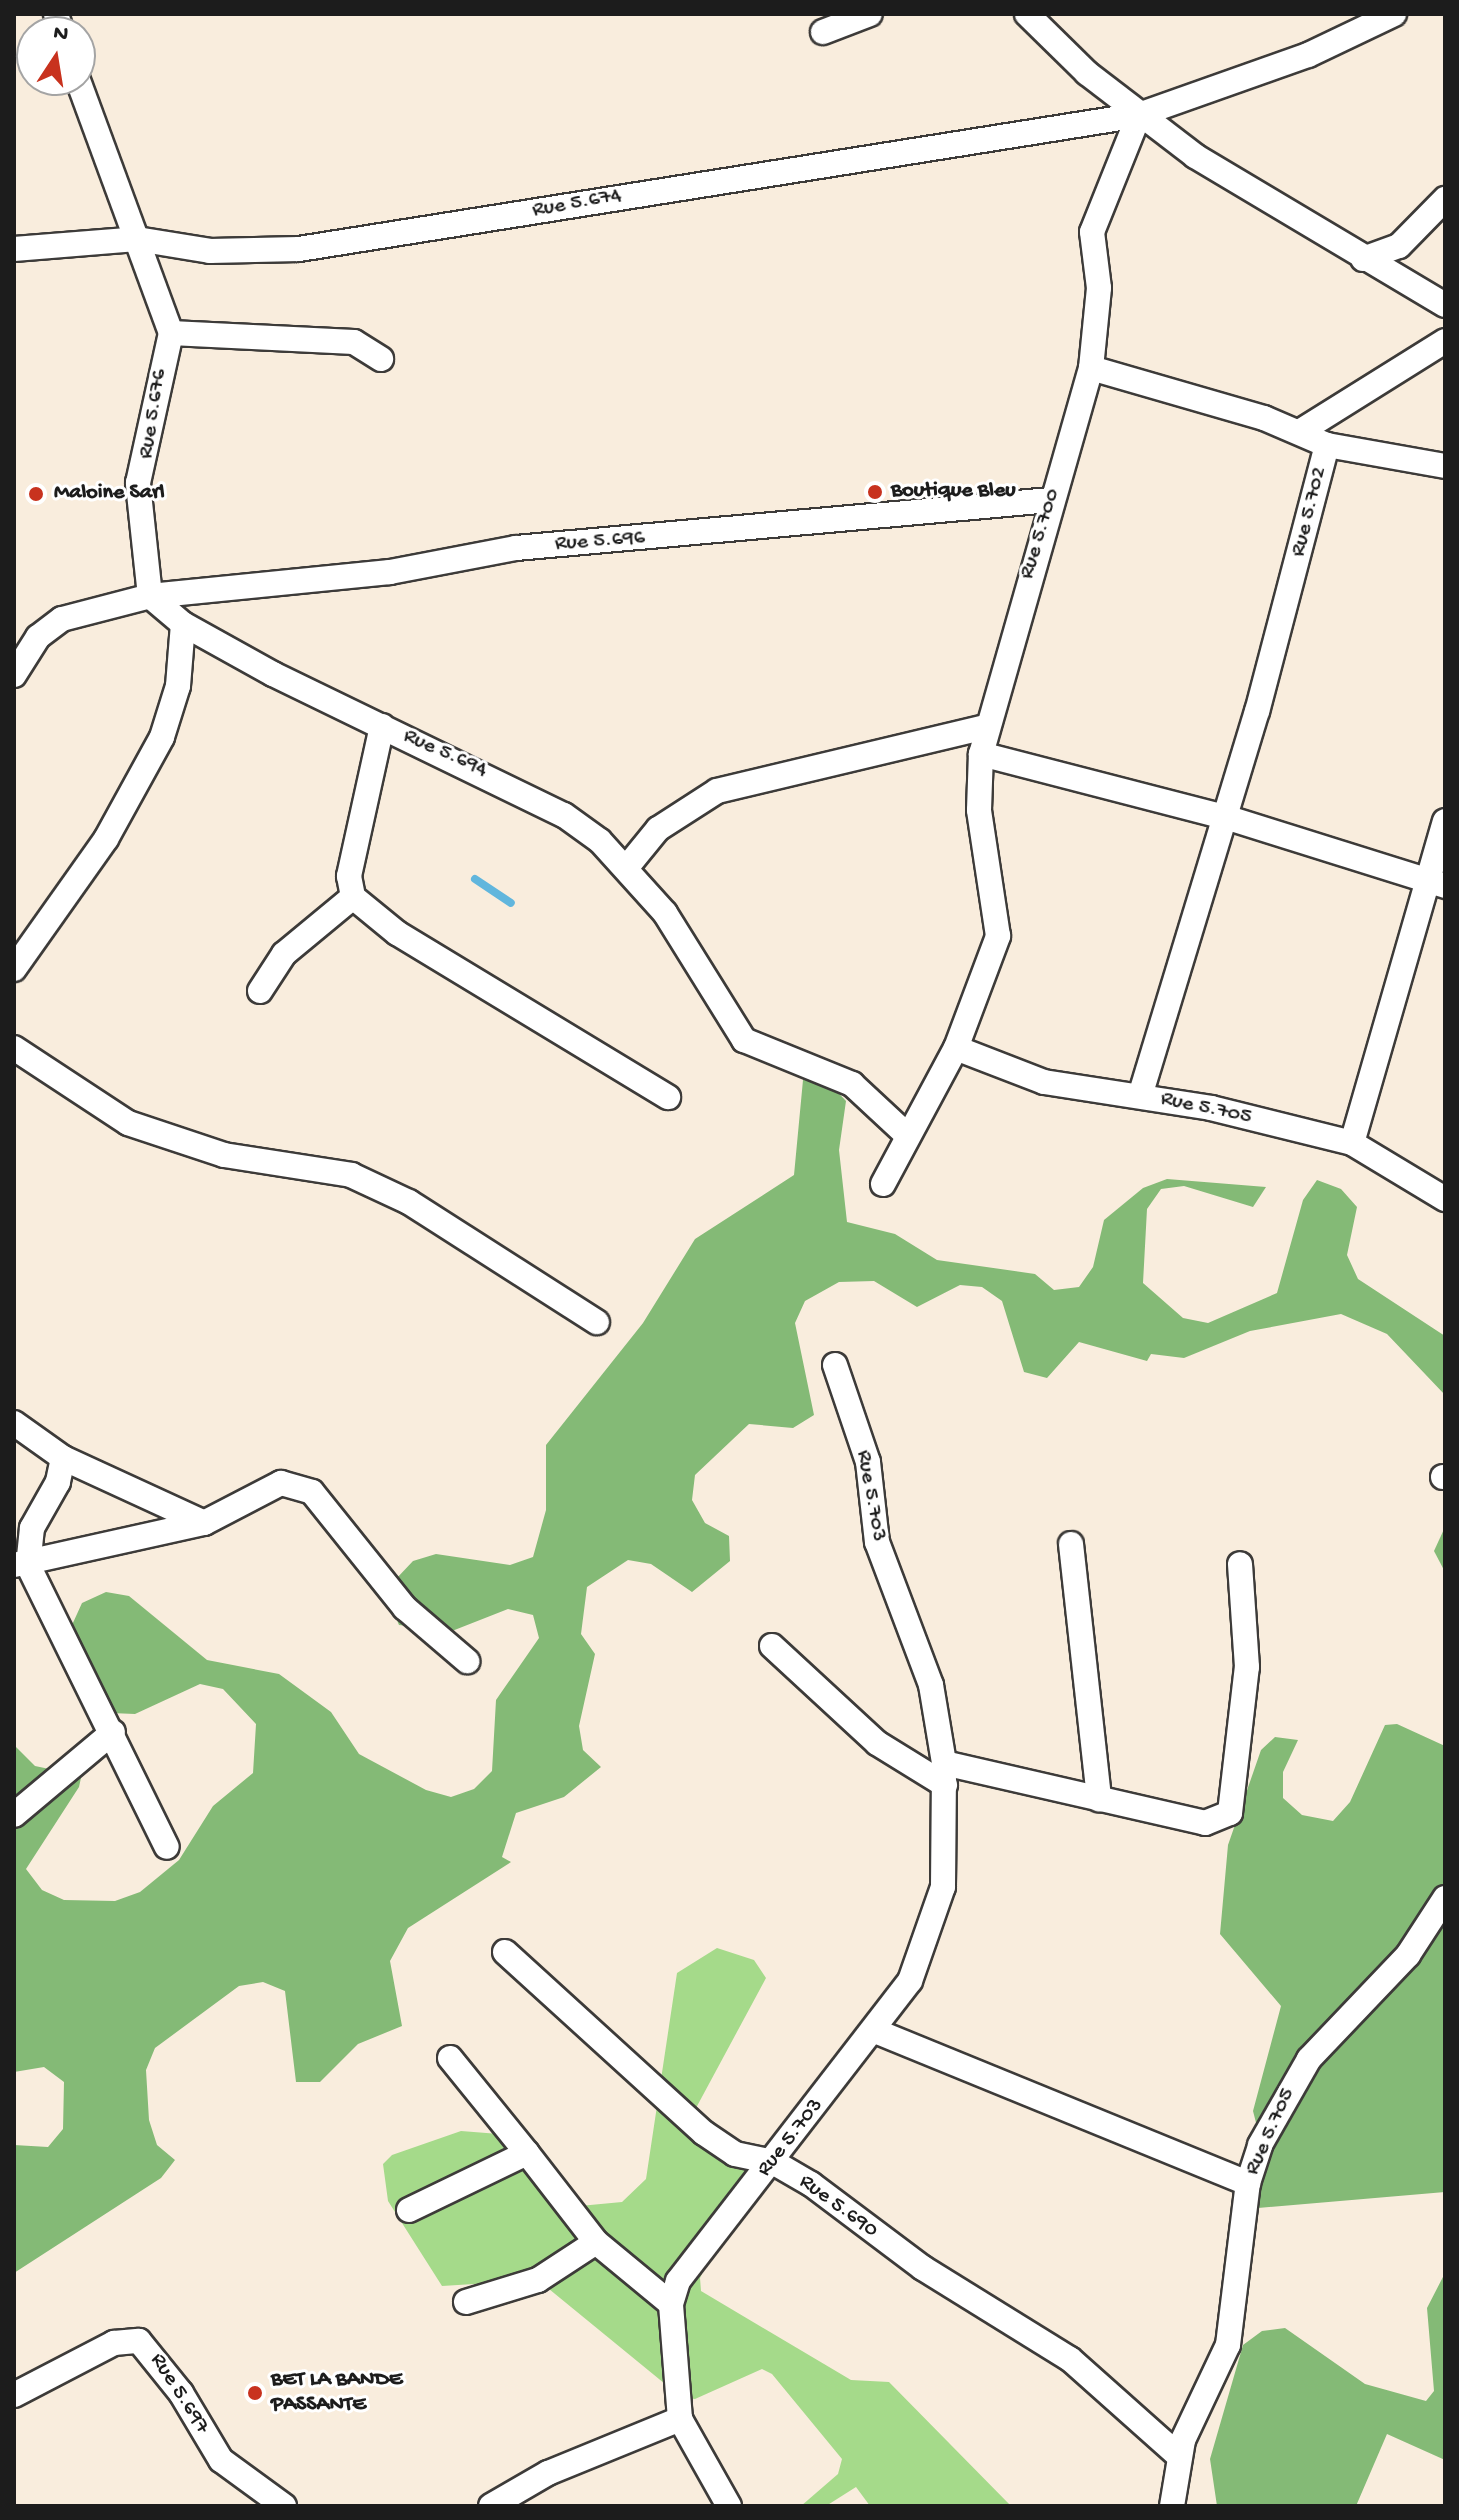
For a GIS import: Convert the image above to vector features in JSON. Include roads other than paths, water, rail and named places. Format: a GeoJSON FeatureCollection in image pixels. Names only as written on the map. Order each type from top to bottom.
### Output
{"type":"FeatureCollection","features":[{"type":"Feature","properties":{"kind":"street"},"geometry":{"type":"LineString","coordinates":[[823,32],[870,14]]}},
{"type":"Feature","properties":{"kind":"street"},"geometry":{"type":"LineString","coordinates":[[1027,14],[1135,113],[1363,259],[1445,305]]}},
{"type":"Feature","properties":{"kind":"street"},"geometry":{"type":"LineString","coordinates":[[1135,113],[1308,55],[1394,14]]}},
{"type":"Feature","properties":{"kind":"street"},"geometry":{"type":"LineString","coordinates":[[84,96],[171,333],[354,342],[381,359]]}},
{"type":"Feature","properties":{"kind":"street","name":"Rue 5.674"},"geometry":{"type":"LineString","coordinates":[[14,249],[137,239],[252,254],[314,248],[1135,113]]}},
{"type":"Feature","properties":{"kind":"street","name":"Rue 5.700"},"geometry":{"type":"LineString","coordinates":[[883,1184],[956,1048],[998,936],[979,810],[981,754],[986,727],[1091,368],[1099,288],[1092,232],[1135,113]]}},
{"type":"Feature","properties":{"kind":"street"},"geometry":{"type":"LineString","coordinates":[[1363,259],[1399,246],[1445,199]]}},
{"type":"Feature","properties":{"kind":"street","name":"Rue 5.676"},"geometry":{"type":"LineString","coordinates":[[150,596],[138,483],[171,333]]}},
{"type":"Feature","properties":{"kind":"street"},"geometry":{"type":"LineString","coordinates":[[1301,431],[1445,341]]}},
{"type":"Feature","properties":{"kind":"street","name":"Rue 5.702"},"geometry":{"type":"LineString","coordinates":[[1091,368],[1301,431],[1327,445],[1225,817],[1140,1096]]}},
{"type":"Feature","properties":{"kind":"street"},"geometry":{"type":"LineString","coordinates":[[1327,445],[1445,466]]}},
{"type":"Feature","properties":{"kind":"street","name":"Rue 5.696"},"geometry":{"type":"LineString","coordinates":[[150,596],[390,572],[516,548],[1051,500]]}},
{"type":"Feature","properties":{"kind":"street"},"geometry":{"type":"LineString","coordinates":[[14,675],[38,637],[62,619],[150,596]]}},
{"type":"Feature","properties":{"kind":"street","name":"Rue 5.694"},"geometry":{"type":"LineString","coordinates":[[150,596],[183,624],[382,726],[538,800],[627,867],[665,913],[694,966],[744,1040],[852,1084],[908,1136]]}},
{"type":"Feature","properties":{"kind":"street"},"geometry":{"type":"LineString","coordinates":[[14,969],[106,839],[162,737],[178,686],[183,624]]}},
{"type":"Feature","properties":{"kind":"street"},"geometry":{"type":"LineString","coordinates":[[382,726],[349,876],[353,897],[397,933],[668,1097]]}},
{"type":"Feature","properties":{"kind":"street"},"geometry":{"type":"LineString","coordinates":[[627,867],[658,829],[717,791],[986,727]]}},
{"type":"Feature","properties":{"kind":"street"},"geometry":{"type":"LineString","coordinates":[[981,754],[1225,817],[1436,884]]}},
{"type":"Feature","properties":{"kind":"street"},"geometry":{"type":"LineString","coordinates":[[1352,1143],[1436,884],[1445,821]]}},
{"type":"Feature","properties":{"kind":"street"},"geometry":{"type":"LineString","coordinates":[[260,991],[284,954],[353,897]]}},
{"type":"Feature","properties":{"kind":"street"},"geometry":{"type":"LineString","coordinates":[[14,1048],[128,1123],[224,1155],[351,1175],[409,1202],[597,1322]]}},
{"type":"Feature","properties":{"kind":"street","name":"Rue 5.705"},"geometry":{"type":"LineString","coordinates":[[956,1048],[1044,1082],[1140,1096],[1352,1143],[1445,1199]]}},
{"type":"Feature","properties":{"kind":"street","name":"Rue 5.703"},"geometry":{"type":"LineString","coordinates":[[671,2304],[678,2281],[875,2031],[910,1981],[931,1931],[943,1887],[945,1774],[931,1685],[877,1542],[868,1462],[835,1365]]}},
{"type":"Feature","properties":{"kind":"street"},"geometry":{"type":"LineString","coordinates":[[14,1423],[63,1458],[204,1523]]}},
{"type":"Feature","properties":{"kind":"street"},"geometry":{"type":"LineString","coordinates":[[63,1458],[58,1482],[32,1528],[21,1565],[113,1732],[167,1847]]}},
{"type":"Feature","properties":{"kind":"street"},"geometry":{"type":"LineString","coordinates":[[21,1565],[204,1523],[281,1483],[312,1492],[405,1608],[467,1661]]}},
{"type":"Feature","properties":{"kind":"street"},"geometry":{"type":"LineString","coordinates":[[1071,1544],[1099,1799]]}},
{"type":"Feature","properties":{"kind":"street"},"geometry":{"type":"LineString","coordinates":[[772,1646],[877,1743],[945,1774],[1099,1799],[1205,1823],[1230,1813],[1247,1667],[1240,1564]]}},
{"type":"Feature","properties":{"kind":"street"},"geometry":{"type":"LineString","coordinates":[[14,1815],[113,1732]]}},
{"type":"Feature","properties":{"kind":"street","name":"Rue 5.705"},"geometry":{"type":"LineString","coordinates":[[1172,2506],[1180,2457],[1228,2345],[1248,2183],[1288,2089],[1408,1955],[1445,1898]]}},
{"type":"Feature","properties":{"kind":"street","name":"Rue 5.690"},"geometry":{"type":"LineString","coordinates":[[505,1952],[704,2133],[735,2154],[773,2162],[923,2268],[1070,2359],[1180,2457]]}},
{"type":"Feature","properties":{"kind":"street"},"geometry":{"type":"LineString","coordinates":[[875,2031],[1248,2183]]}},
{"type":"Feature","properties":{"kind":"street"},"geometry":{"type":"LineString","coordinates":[[450,2058],[596,2242],[671,2304],[680,2419],[729,2506]]}},
{"type":"Feature","properties":{"kind":"street"},"geometry":{"type":"LineString","coordinates":[[409,2210],[527,2153]]}},
{"type":"Feature","properties":{"kind":"street"},"geometry":{"type":"LineString","coordinates":[[466,2302],[538,2280],[596,2242]]}},
{"type":"Feature","properties":{"kind":"street","name":"Rue 5.697"},"geometry":{"type":"LineString","coordinates":[[14,2395],[114,2343],[139,2341],[181,2393],[221,2460],[284,2506]]}},
{"type":"Feature","properties":{"kind":"street"},"geometry":{"type":"LineString","coordinates":[[491,2506],[548,2473],[680,2419]]}},
{"type":"Feature","properties":{"kind":"waterway"},"geometry":{"type":"LineString","coordinates":[[475,879],[511,903]]}},
{"type":"Feature","properties":{"kind":"place","name":"Boutique Bleu"},"geometry":{"type":"Point","coordinates":[875,492]}},
{"type":"Feature","properties":{"kind":"place","name":"Maloine Sarl"},"geometry":{"type":"Point","coordinates":[36,494]}},
{"type":"Feature","properties":{"kind":"place","name":"BET LA BANDE PASSANTE"},"geometry":{"type":"Point","coordinates":[255,2393]}}]}
